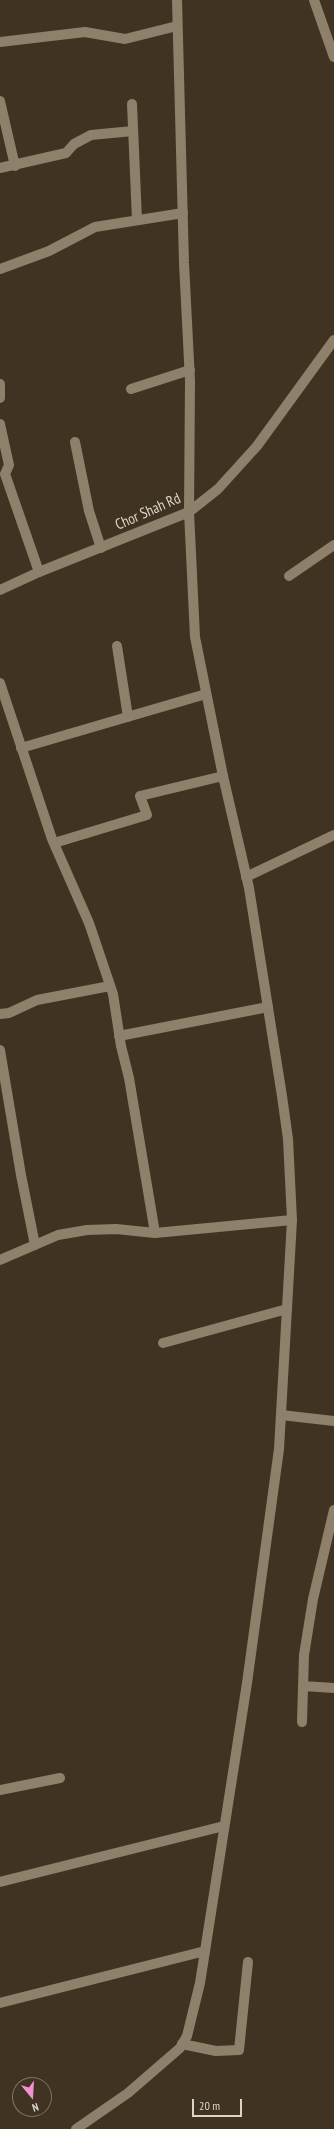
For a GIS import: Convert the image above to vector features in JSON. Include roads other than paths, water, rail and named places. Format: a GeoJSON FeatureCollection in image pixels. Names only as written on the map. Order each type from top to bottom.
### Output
{"type":"FeatureCollection","features":[{"type":"Feature","properties":{"kind":"street"},"geometry":{"type":"LineString","coordinates":[[76,2129],[128,2093],[182,2044],[193,2016],[205,1951],[266,1552],[279,1449],[292,1220],[288,1139],[268,1007],[246,877],[223,776],[195,636],[189,512],[190,370],[183,213],[177,0]]}},
{"type":"Feature","properties":{"kind":"street"},"geometry":{"type":"LineString","coordinates":[[314,0],[334,57]]}},
{"type":"Feature","properties":{"kind":"street"},"geometry":{"type":"LineString","coordinates":[[0,42],[85,32],[125,39],[178,26]]}},
{"type":"Feature","properties":{"kind":"street"},"geometry":{"type":"LineString","coordinates":[[0,101],[15,166]]}},
{"type":"Feature","properties":{"kind":"street"},"geometry":{"type":"LineString","coordinates":[[132,104],[137,220]]}},
{"type":"Feature","properties":{"kind":"street"},"geometry":{"type":"LineString","coordinates":[[0,168],[15,166],[66,153],[74,144],[90,135],[133,131]]}},
{"type":"Feature","properties":{"kind":"street"},"geometry":{"type":"LineString","coordinates":[[0,268],[49,251],[95,228],[183,213]]}},
{"type":"Feature","properties":{"kind":"street","name":"Chor Shah Rd"},"geometry":{"type":"LineString","coordinates":[[0,590],[39,572],[189,512],[218,489],[257,446],[334,340]]}},
{"type":"Feature","properties":{"kind":"street"},"geometry":{"type":"LineString","coordinates":[[131,389],[190,370]]}},
{"type":"Feature","properties":{"kind":"street"},"geometry":{"type":"LineString","coordinates":[[0,384],[0,398]]}},
{"type":"Feature","properties":{"kind":"street"},"geometry":{"type":"LineString","coordinates":[[0,424],[9,465],[5,474],[39,572]]}},
{"type":"Feature","properties":{"kind":"street"},"geometry":{"type":"LineString","coordinates":[[75,442],[89,511],[101,548]]}},
{"type":"Feature","properties":{"kind":"street"},"geometry":{"type":"LineString","coordinates":[[289,576],[334,545]]}},
{"type":"Feature","properties":{"kind":"street"},"geometry":{"type":"LineString","coordinates":[[117,646],[128,717]]}},
{"type":"Feature","properties":{"kind":"street"},"geometry":{"type":"LineString","coordinates":[[0,683],[54,843],[89,923],[110,986],[119,1036],[129,1078],[155,1233]]}},
{"type":"Feature","properties":{"kind":"street"},"geometry":{"type":"LineString","coordinates":[[21,748],[206,694]]}},
{"type":"Feature","properties":{"kind":"street"},"geometry":{"type":"LineString","coordinates":[[54,843],[147,816],[140,796],[223,776]]}},
{"type":"Feature","properties":{"kind":"street"},"geometry":{"type":"LineString","coordinates":[[246,877],[334,835]]}},
{"type":"Feature","properties":{"kind":"street"},"geometry":{"type":"LineString","coordinates":[[0,1014],[8,1013],[37,1000],[110,986]]}},
{"type":"Feature","properties":{"kind":"street"},"geometry":{"type":"LineString","coordinates":[[119,1036],[268,1007]]}},
{"type":"Feature","properties":{"kind":"street"},"geometry":{"type":"LineString","coordinates":[[0,1050],[21,1175],[35,1245]]}},
{"type":"Feature","properties":{"kind":"street"},"geometry":{"type":"LineString","coordinates":[[0,1260],[58,1235],[87,1230],[116,1229],[155,1233],[292,1220]]}},
{"type":"Feature","properties":{"kind":"street"},"geometry":{"type":"LineString","coordinates":[[163,1343],[287,1309]]}},
{"type":"Feature","properties":{"kind":"street"},"geometry":{"type":"LineString","coordinates":[[281,1415],[334,1421]]}},
{"type":"Feature","properties":{"kind":"street"},"geometry":{"type":"LineString","coordinates":[[302,1722],[304,1655],[314,1599],[334,1510]]}},
{"type":"Feature","properties":{"kind":"street"},"geometry":{"type":"LineString","coordinates":[[303,1686],[334,1688]]}},
{"type":"Feature","properties":{"kind":"street"},"geometry":{"type":"LineString","coordinates":[[0,1790],[60,1778]]}},
{"type":"Feature","properties":{"kind":"street"},"geometry":{"type":"LineString","coordinates":[[0,1882],[224,1826]]}},
{"type":"Feature","properties":{"kind":"street"},"geometry":{"type":"LineString","coordinates":[[0,2002],[205,1951]]}},
{"type":"Feature","properties":{"kind":"street"},"geometry":{"type":"LineString","coordinates":[[182,2044],[216,2051],[239,2050],[248,1962]]}}]}
